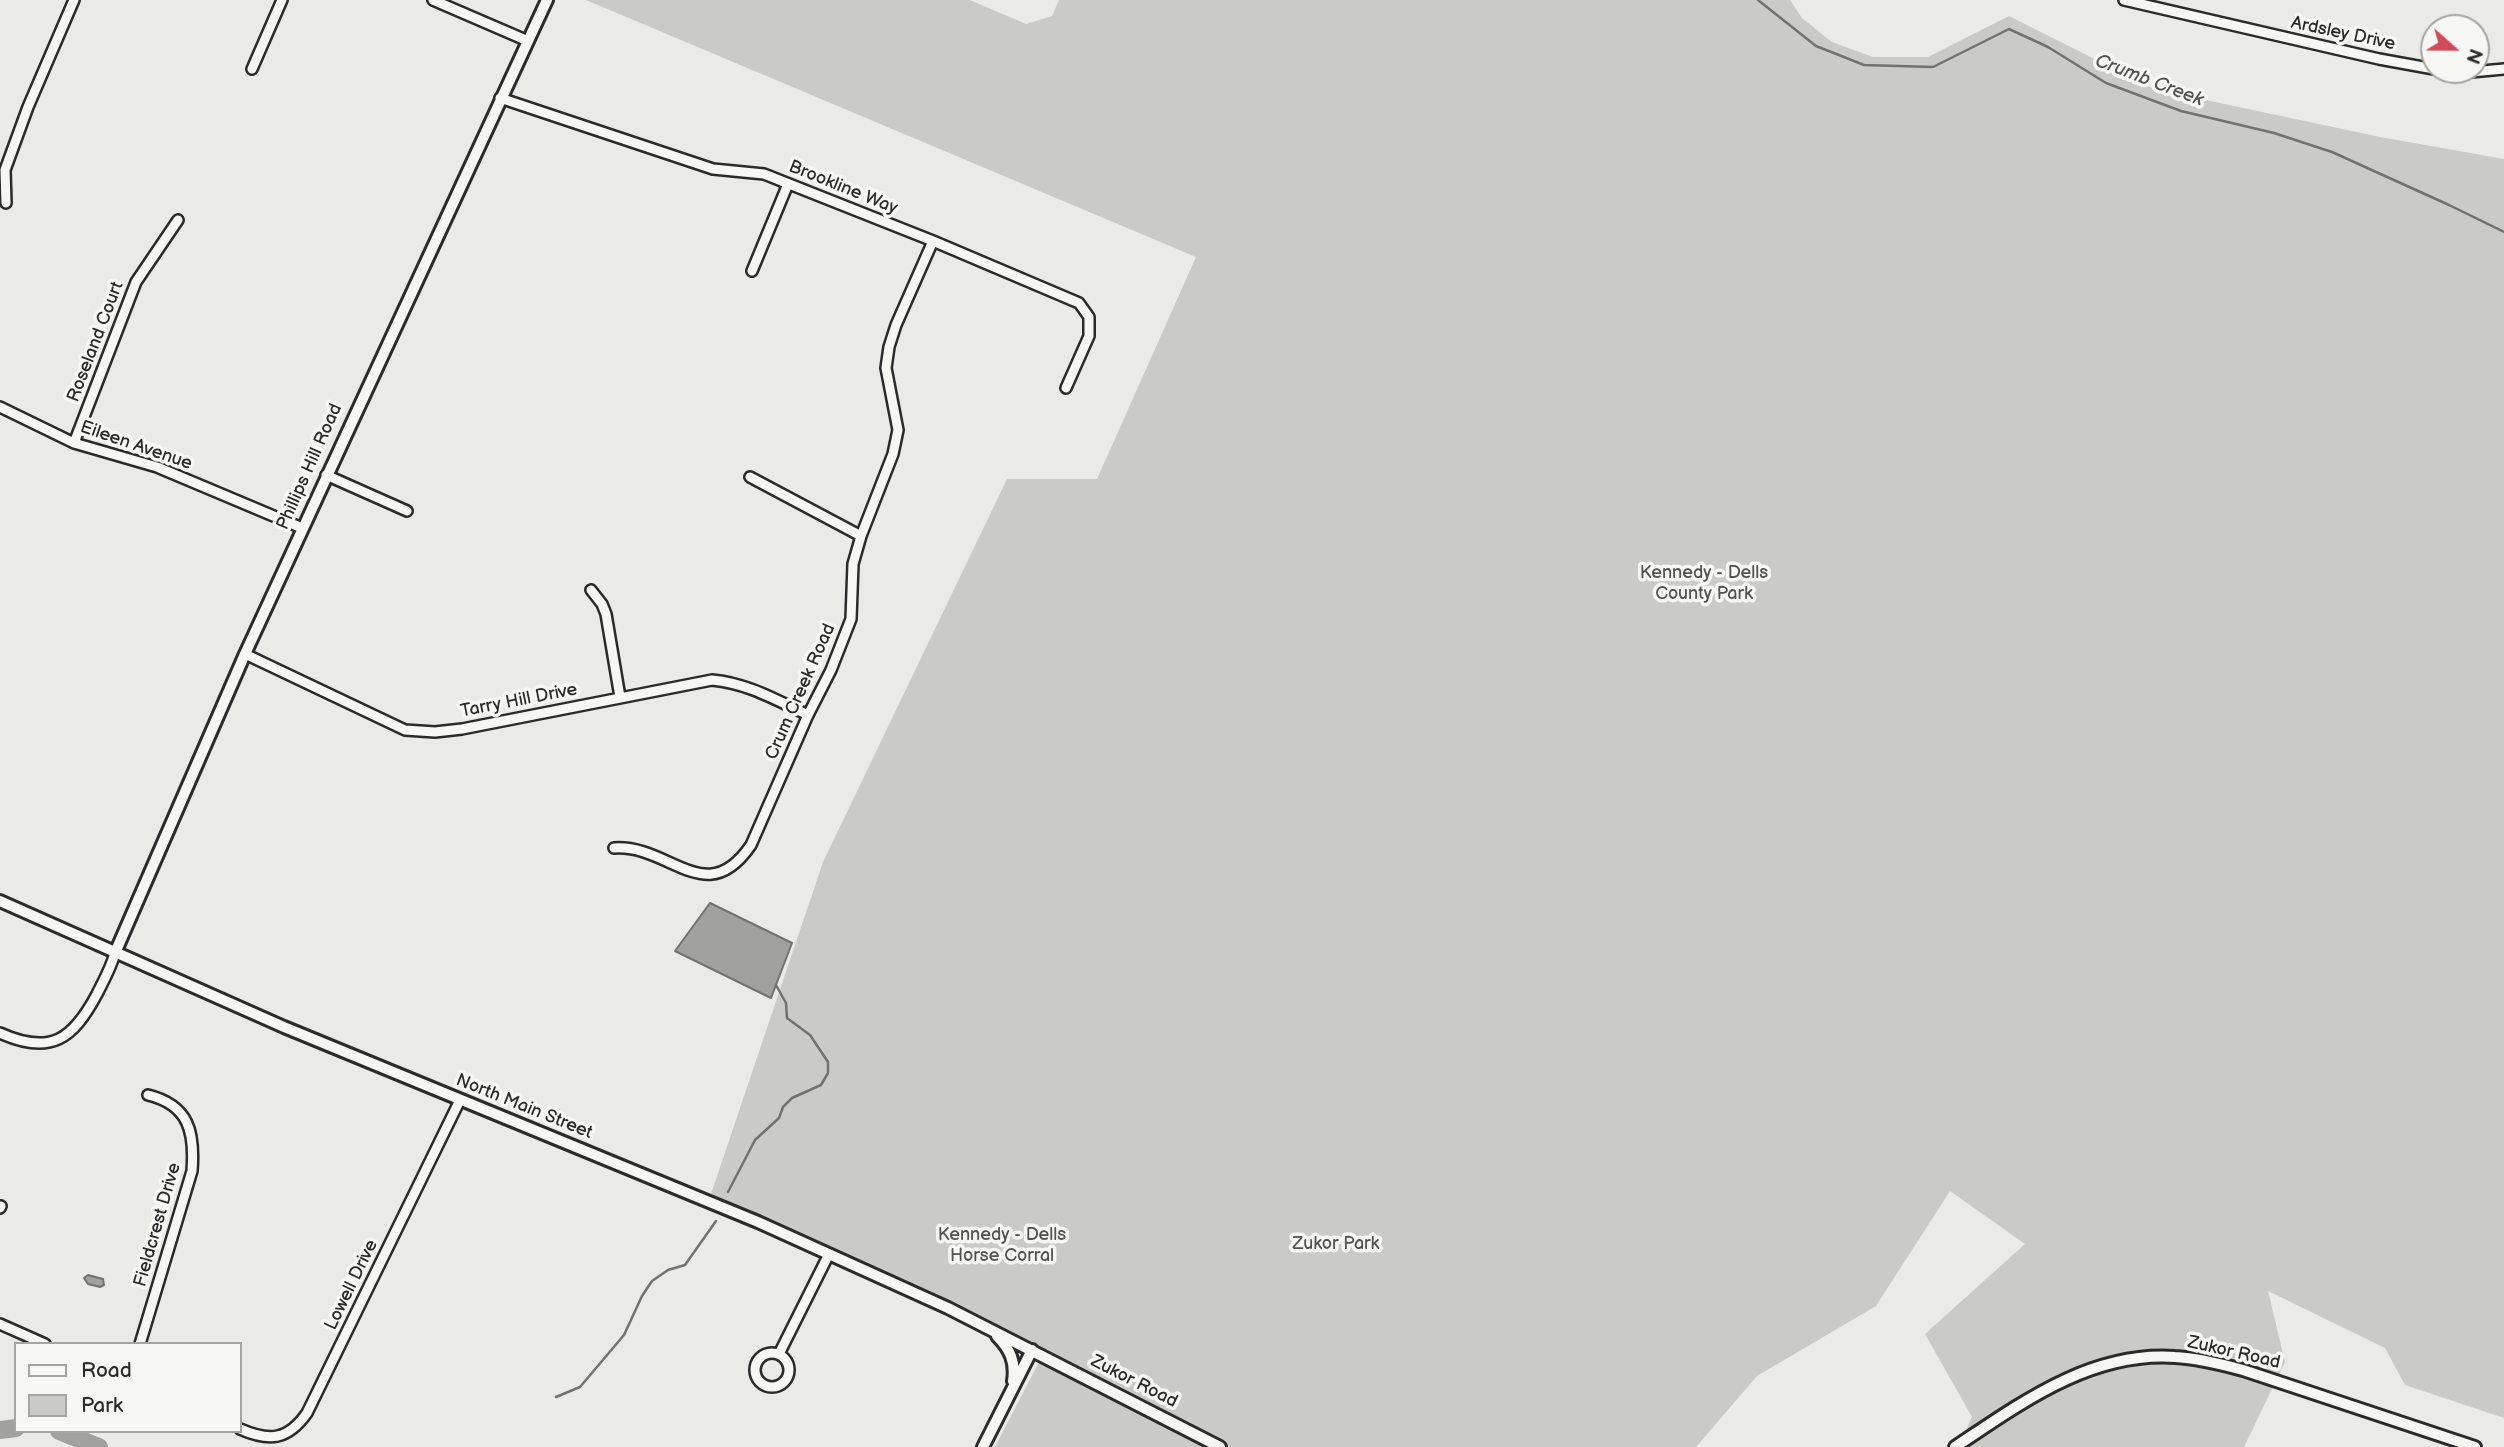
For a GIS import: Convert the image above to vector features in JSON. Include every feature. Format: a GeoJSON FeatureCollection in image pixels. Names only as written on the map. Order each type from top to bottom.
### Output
{"type":"FeatureCollection","features":[{"type":"Feature","properties":{"kind":"street"},"geometry":{"type":"LineString","coordinates":[[6,203],[5,170],[28,107],[74,0]]}},
{"type":"Feature","properties":{"kind":"street"},"geometry":{"type":"LineString","coordinates":[[253,69],[282,0]]}},
{"type":"Feature","properties":{"kind":"street"},"geometry":{"type":"LineString","coordinates":[[433,0],[528,40]]}},
{"type":"Feature","properties":{"kind":"street","name":"Phillips Hill Road"},"geometry":{"type":"LineString","coordinates":[[115,953],[244,654],[547,0]]}},
{"type":"Feature","properties":{"kind":"street","name":"Ardsley Drive"},"geometry":{"type":"LineString","coordinates":[[2124,0],[2169,5],[2379,59],[2420,66]]}},
{"type":"Feature","properties":{"kind":"street","name":"Brookline Way"},"geometry":{"type":"LineString","coordinates":[[500,98],[713,169],[764,174],[1079,303],[1089,317],[1089,336],[1066,388]]}},
{"type":"Feature","properties":{"kind":"street"},"geometry":{"type":"LineString","coordinates":[[752,271],[788,184]]}},
{"type":"Feature","properties":{"kind":"street","name":"Roseland Court"},"geometry":{"type":"LineString","coordinates":[[74,443],[136,282],[178,220]]}},
{"type":"Feature","properties":{"kind":"street","name":"Crum Creek Road"},"geometry":{"type":"LineString","coordinates":[[614,848],[629,847],[698,874],[714,875],[728,870],[741,860],[751,845],[808,715],[831,670],[851,619],[853,564],[860,536],[893,454],[898,430],[886,368],[889,347],[933,241]]}},
{"type":"Feature","properties":{"kind":"street","name":"Eileen Avenue"},"geometry":{"type":"LineString","coordinates":[[0,407],[74,443],[157,467],[302,528]]}},
{"type":"Feature","properties":{"kind":"street"},"geometry":{"type":"LineString","coordinates":[[326,475],[407,511]]}},
{"type":"Feature","properties":{"kind":"street"},"geometry":{"type":"LineString","coordinates":[[750,477],[860,536]]}},
{"type":"Feature","properties":{"kind":"street"},"geometry":{"type":"LineString","coordinates":[[591,590],[606,614],[620,697]]}},
{"type":"Feature","properties":{"kind":"street","name":"Tarry Hill Drive"},"geometry":{"type":"LineString","coordinates":[[244,654],[405,730],[435,732],[462,729],[712,680],[732,681],[751,687],[808,715]]}},
{"type":"Feature","properties":{"kind":"street","name":"North Main Street"},"geometry":{"type":"LineString","coordinates":[[0,901],[284,1027],[758,1222],[1032,1350]]}},
{"type":"Feature","properties":{"kind":"street"},"geometry":{"type":"LineString","coordinates":[[0,1033],[35,1044],[66,1036],[79,1025],[87,1013],[109,971],[115,953]]}},
{"type":"Feature","properties":{"kind":"street","name":"Fieldcrest Drive"},"geometry":{"type":"LineString","coordinates":[[140,1342],[192,1171],[194,1153],[191,1133],[184,1115],[163,1098],[148,1095]]}},
{"type":"Feature","properties":{"kind":"street","name":"Lowell Drive"},"geometry":{"type":"LineString","coordinates":[[242,1430],[267,1437],[284,1436],[298,1427],[460,1100]]}},
{"type":"Feature","properties":{"kind":"street"},"geometry":{"type":"LineString","coordinates":[[779,1354],[829,1254]]}},
{"type":"Feature","properties":{"kind":"street"},"geometry":{"type":"LineString","coordinates":[[0,1324],[40,1342]]}},
{"type":"Feature","properties":{"kind":"street"},"geometry":{"type":"LineString","coordinates":[[987,1327],[1011,1353],[1014,1375],[1008,1396]]}},
{"type":"Feature","properties":{"kind":"street"},"geometry":{"type":"LineString","coordinates":[[983,1447],[1032,1350]]}},
{"type":"Feature","properties":{"kind":"street","name":"Zukor Road"},"geometry":{"type":"LineString","coordinates":[[1032,1350],[1220,1447]]}},
{"type":"Feature","properties":{"kind":"street","name":"Zukor Road"},"geometry":{"type":"LineString","coordinates":[[1955,1447],[2038,1393],[2073,1375],[2106,1364],[2140,1358],[2172,1357],[2208,1361],[2243,1370],[2475,1447]]}},
{"type":"Feature","properties":{"kind":"green space","name":"Kennedy - Dells County Park"},"geometry":{"type":"Polygon","coordinates":[[[586,0],[970,0],[1026,24],[1052,16],[1059,0],[1790,0],[1802,18],[1832,42],[1873,57],[1928,57],[2009,16],[2154,89],[2380,137],[2504,159],[2504,1418],[2405,1385],[2385,1348],[2268,1291],[2285,1362],[2244,1447],[1958,1447],[1972,1417],[1925,1334],[2025,1244],[1950,1191],[1876,1306],[1757,1376],[1696,1447],[1229,1447],[1053,1358],[711,1194],[823,862],[1007,479],[1097,479],[1196,257],[586,0]]]}},
{"type":"Feature","properties":{"kind":"green space"},"geometry":{"type":"Polygon","coordinates":[[[1040,1360],[1215,1447],[995,1447],[1040,1360]]]}},
{"type":"Feature","properties":{"kind":"shaded area"},"geometry":{"type":"Polygon","coordinates":[[[710,903],[792,943],[771,998],[675,951],[710,903]]]}},
{"type":"Feature","properties":{"kind":"shaded area"},"geometry":{"type":"Polygon","coordinates":[[[88,1275],[103,1279],[104,1285],[100,1287],[88,1284],[84,1278],[88,1275]]]}},
{"type":"Feature","properties":{"kind":"waterway","name":"Crumb Creek"},"geometry":{"type":"LineString","coordinates":[[1758,0],[1816,46],[1864,65],[1933,67],[2009,29],[2048,47],[2106,83],[2181,111],[2274,133],[2332,152],[2504,232]]}},
{"type":"Feature","properties":{"kind":"waterway"},"geometry":{"type":"LineString","coordinates":[[728,1192],[755,1140],[779,1118],[783,1107],[792,1098],[821,1085],[828,1073],[828,1062],[810,1035],[787,1018],[786,1003],[776,985]]}},
{"type":"Feature","properties":{"kind":"waterway"},"geometry":{"type":"LineString","coordinates":[[556,1397],[580,1387],[624,1335],[652,1281],[668,1270],[685,1265],[716,1221]]}},
{"type":"Feature","properties":{"kind":"waterway"},"geometry":{"type":"LineString","coordinates":[[0,1430],[14,1428]]}},
{"type":"Feature","properties":{"kind":"waterway"},"geometry":{"type":"LineString","coordinates":[[64,1433],[99,1447]]}},
{"type":"Feature","properties":{"kind":"park label","name":"Zukor Park"},"geometry":{"type":"Point","coordinates":[1336,1244]}},
{"type":"Feature","properties":{"kind":"park label","name":"Kennedy - Dells Horse Corral"},"geometry":{"type":"Point","coordinates":[1002,1245]}}]}
